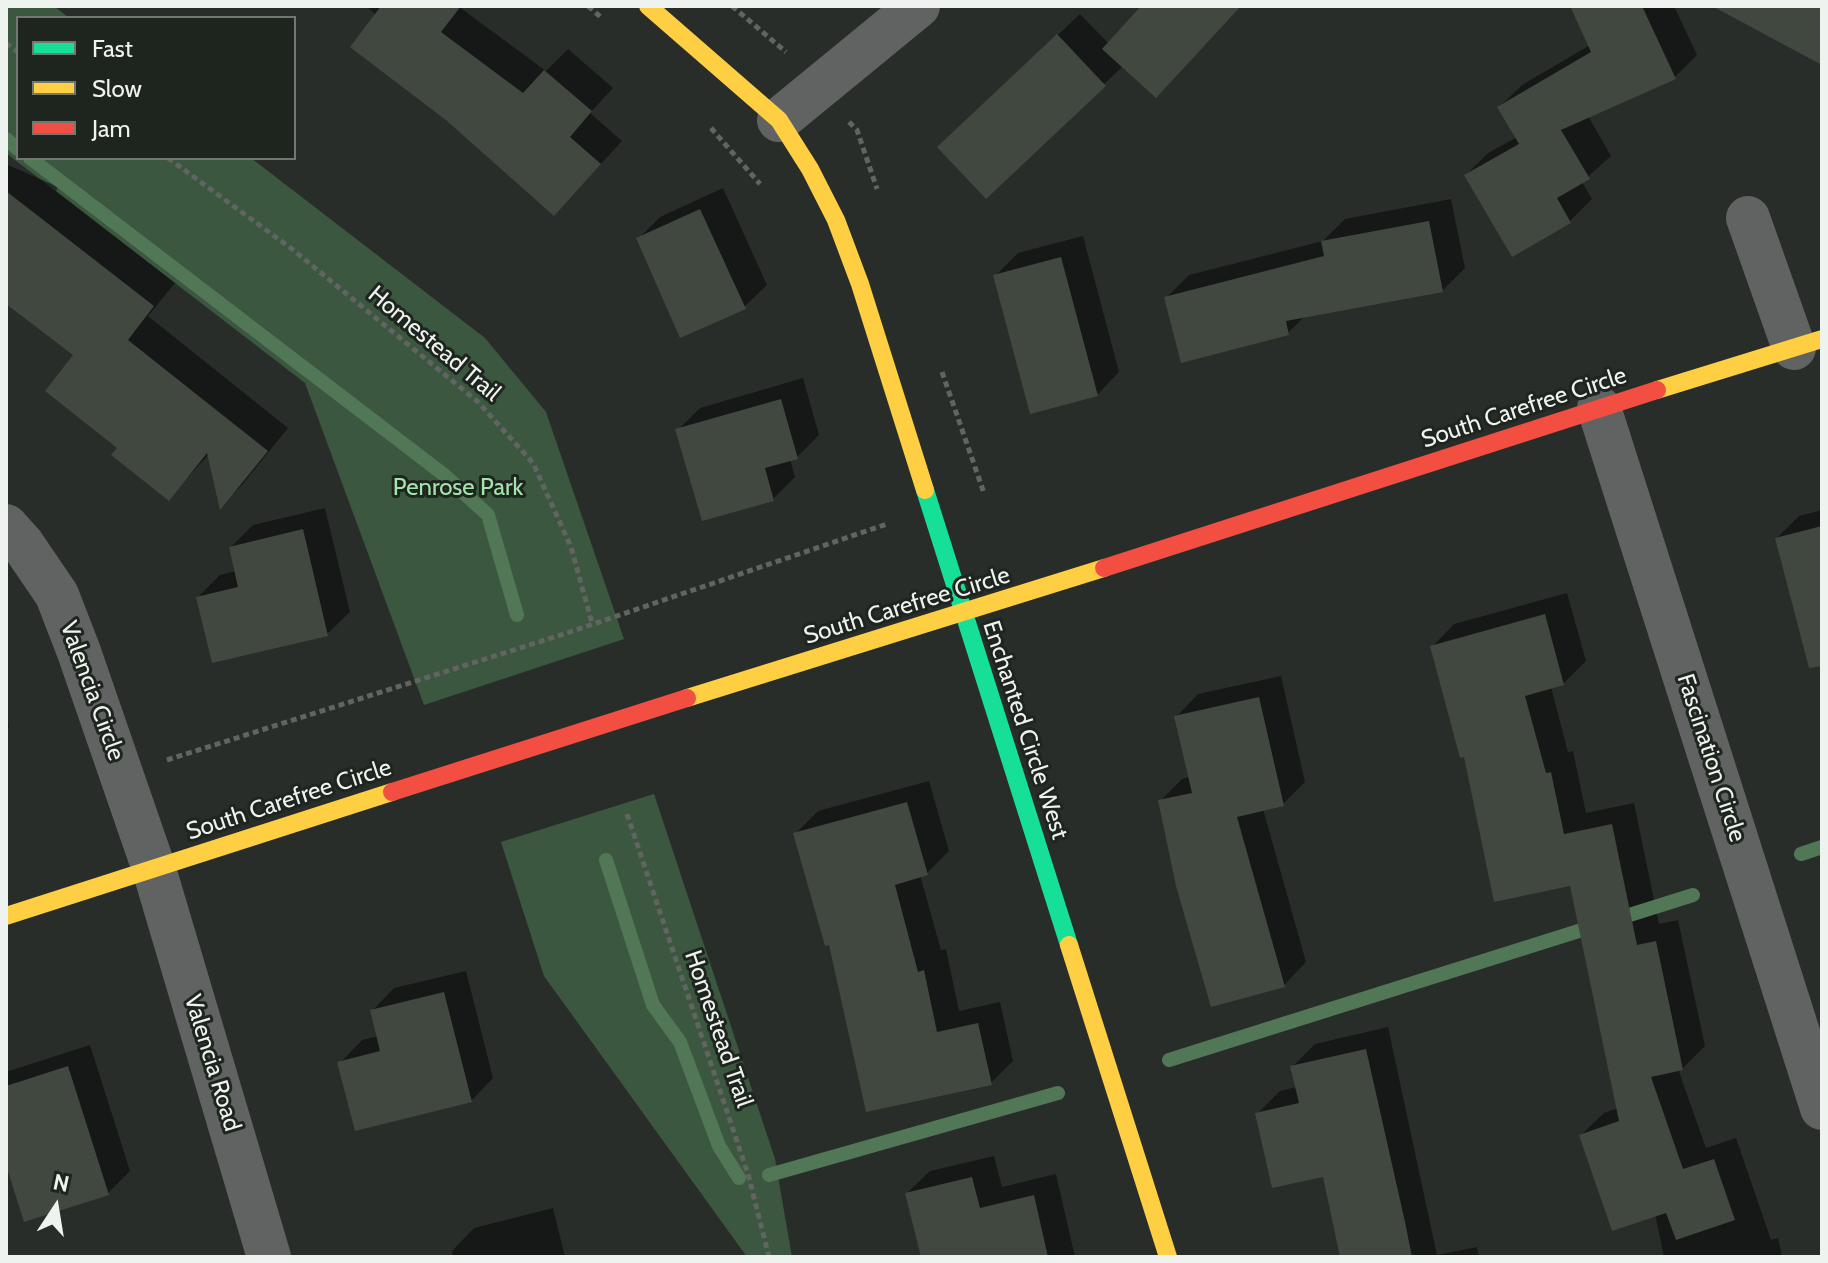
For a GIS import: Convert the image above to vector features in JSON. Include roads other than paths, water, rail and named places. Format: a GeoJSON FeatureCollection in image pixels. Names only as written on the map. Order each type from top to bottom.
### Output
{"type":"FeatureCollection","features":[{"type":"Feature","properties":{"kind":"main road","name":"Enchanted Circle West"},"geometry":{"type":"LineString","coordinates":[[648,6],[779,120],[810,169],[836,220],[860,284],[1168,1257]]}},
{"type":"Feature","properties":{"kind":"main road","name":"South Carefree Circle"},"geometry":{"type":"LineString","coordinates":[[6,916],[1808,343]]}},
{"type":"Feature","properties":{"kind":"street"},"geometry":{"type":"LineString","coordinates":[[779,120],[918,6]]}},
{"type":"Feature","properties":{"kind":"street"},"geometry":{"type":"LineString","coordinates":[[1748,218],[1808,343]]}},
{"type":"Feature","properties":{"kind":"street","name":"Fascination Circle"},"geometry":{"type":"LineString","coordinates":[[1599,408],[1822,1108]]}},
{"type":"Feature","properties":{"kind":"street","name":"Valencia Circle"},"geometry":{"type":"LineString","coordinates":[[6,526],[57,595],[154,869]]}},
{"type":"Feature","properties":{"kind":"street","name":"Valencia Road"},"geometry":{"type":"LineString","coordinates":[[154,869],[269,1257]]}},
{"type":"Feature","properties":{"kind":"waterway"},"geometry":{"type":"LineString","coordinates":[[6,139],[16,147]]}},
{"type":"Feature","properties":{"kind":"waterway"},"geometry":{"type":"LineString","coordinates":[[33,160],[443,474],[488,515],[517,615]]}},
{"type":"Feature","properties":{"kind":"waterway"},"geometry":{"type":"LineString","coordinates":[[1801,854],[1822,847]]}},
{"type":"Feature","properties":{"kind":"waterway"},"geometry":{"type":"LineString","coordinates":[[606,860],[653,1005],[680,1042],[719,1146],[739,1178]]}},
{"type":"Feature","properties":{"kind":"waterway"},"geometry":{"type":"LineString","coordinates":[[1169,1060],[1693,895]]}},
{"type":"Feature","properties":{"kind":"waterway"},"geometry":{"type":"LineString","coordinates":[[769,1175],[1058,1093]]}},
{"type":"Feature","properties":{"kind":"park label","name":"Penrose Park"},"geometry":{"type":"Point","coordinates":[458,488]}}]}
